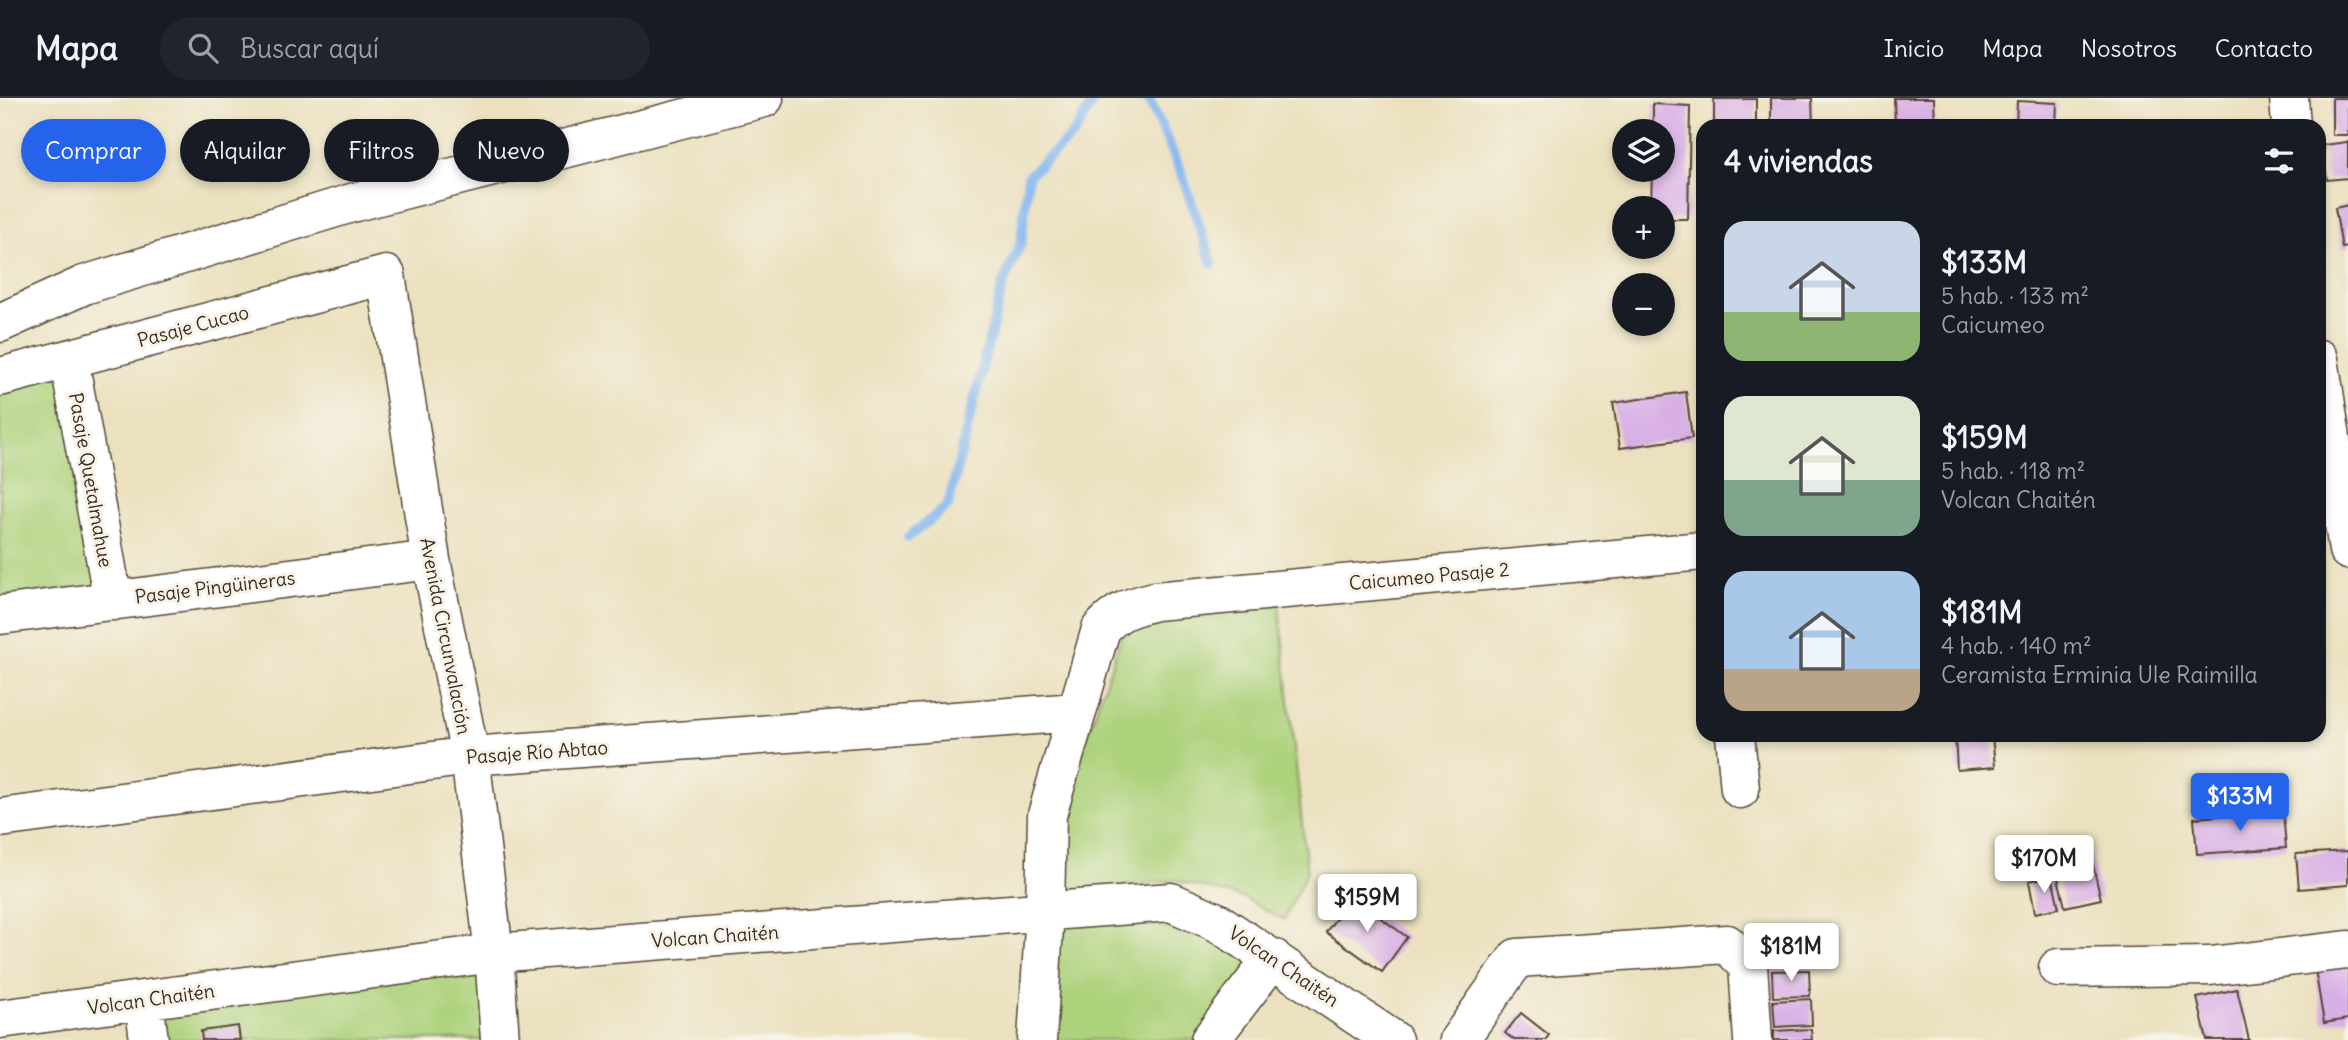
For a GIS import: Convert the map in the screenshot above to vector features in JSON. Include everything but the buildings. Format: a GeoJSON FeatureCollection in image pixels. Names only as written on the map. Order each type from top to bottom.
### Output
{"type":"FeatureCollection","features":[{"type":"Feature","properties":{"kind":"street"},"geometry":{"type":"LineString","coordinates":[[0,323],[84,285],[355,202],[764,98]]}},
{"type":"Feature","properties":{"kind":"street"},"geometry":{"type":"LineString","coordinates":[[2289,98],[2290,119]]}},
{"type":"Feature","properties":{"kind":"street","name":"Pasaje Cucao"},"geometry":{"type":"LineString","coordinates":[[0,377],[386,275]]}},
{"type":"Feature","properties":{"kind":"street","name":"Avenida Circunvalación"},"geometry":{"type":"LineString","coordinates":[[386,275],[431,560],[470,756],[494,953],[500,1040]]}},
{"type":"Feature","properties":{"kind":"street","name":"Pasaje Quetalmahue"},"geometry":{"type":"LineString","coordinates":[[69,359],[113,600]]}},
{"type":"Feature","properties":{"kind":"street"},"geometry":{"type":"LineString","coordinates":[[2326,457],[2329,499],[2348,550]]}},
{"type":"Feature","properties":{"kind":"street","name":"Caicumeo Pasaje 2"},"geometry":{"type":"LineString","coordinates":[[1037,1040],[1045,911],[1047,816],[1101,629],[1113,616],[1128,608],[1155,601],[1696,552]]}},
{"type":"Feature","properties":{"kind":"street","name":"Pasaje Pingüineras"},"geometry":{"type":"LineString","coordinates":[[0,615],[431,560]]}},
{"type":"Feature","properties":{"kind":"street","name":"Pasaje Río Abtao"},"geometry":{"type":"LineString","coordinates":[[0,818],[470,756],[1077,712]]}},
{"type":"Feature","properties":{"kind":"street"},"geometry":{"type":"LineString","coordinates":[[1736,742],[1740,789]]}},
{"type":"Feature","properties":{"kind":"street","name":"Volcan Chaitén"},"geometry":{"type":"LineString","coordinates":[[0,1020],[494,953],[1171,902],[1217,922],[1393,1040]]}},
{"type":"Feature","properties":{"kind":"street"},"geometry":{"type":"LineString","coordinates":[[1459,1040],[1517,958],[1727,944],[1748,965],[1753,1040]]}},
{"type":"Feature","properties":{"kind":"street"},"geometry":{"type":"LineString","coordinates":[[2058,968],[2210,965],[2348,950]]}},
{"type":"Feature","properties":{"kind":"street"},"geometry":{"type":"LineString","coordinates":[[1210,1040],[1273,958]]}},
{"type":"Feature","properties":{"kind":"street"},"geometry":{"type":"LineString","coordinates":[[144,999],[149,1040]]}},
{"type":"Feature","properties":{"kind":"street"},"geometry":{"type":"LineString","coordinates":[[0,1020],[3,1040]]}},
{"type":"Feature","properties":{"kind":"green space"},"geometry":{"type":"Polygon","coordinates":[[[63,368],[101,585],[0,597],[0,386],[63,368]]]}},
{"type":"Feature","properties":{"kind":"green space"},"geometry":{"type":"Polygon","coordinates":[[[1279,604],[1307,871],[1284,920],[1244,898],[1174,880],[1059,894],[1058,821],[1126,623],[1279,604]]]}},
{"type":"Feature","properties":{"kind":"green space"},"geometry":{"type":"Polygon","coordinates":[[[1171,902],[1273,958],[1210,1040],[1037,1040],[1045,911],[1171,902]]]}},
{"type":"Feature","properties":{"kind":"green space"},"geometry":{"type":"Polygon","coordinates":[[[481,966],[487,1040],[159,1040],[155,1008],[481,966]]]}},
{"type":"Feature","properties":{"kind":"waterway"},"geometry":{"type":"LineString","coordinates":[[908,537],[948,506],[1003,284],[1021,243],[1028,176],[1074,134],[1095,98]]}},
{"type":"Feature","properties":{"kind":"waterway"},"geometry":{"type":"LineString","coordinates":[[1145,98],[1150,101],[1181,172],[1212,263]]}}]}
